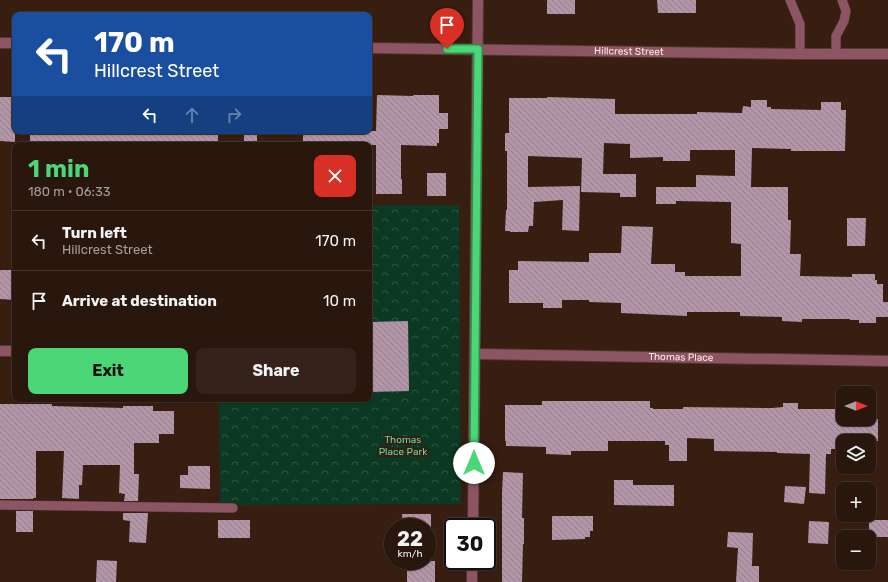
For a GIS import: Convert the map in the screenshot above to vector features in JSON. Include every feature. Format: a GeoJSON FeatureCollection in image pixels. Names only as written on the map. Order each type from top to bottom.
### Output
{"type":"FeatureCollection","features":[{"type":"Feature","properties":{"kind":"street"},"geometry":{"type":"LineString","coordinates":[[473,518],[478,0]]}},
{"type":"Feature","properties":{"kind":"street"},"geometry":{"type":"LineString","coordinates":[[0,43],[12,43]]}},
{"type":"Feature","properties":{"kind":"street","name":"Hillcrest Street"},"geometry":{"type":"LineString","coordinates":[[372,48],[888,54]]}},
{"type":"Feature","properties":{"kind":"street"},"geometry":{"type":"LineString","coordinates":[[0,351],[12,351]]}},
{"type":"Feature","properties":{"kind":"street","name":"Thomas Place"},"geometry":{"type":"LineString","coordinates":[[475,354],[888,361]]}},
{"type":"Feature","properties":{"kind":"street"},"geometry":{"type":"LineString","coordinates":[[472,570],[472,582]]}},
{"type":"Feature","properties":{"kind":"lane"},"geometry":{"type":"LineString","coordinates":[[790,0],[800,24],[800,54]]}},
{"type":"Feature","properties":{"kind":"lane"},"geometry":{"type":"LineString","coordinates":[[836,54],[836,36],[844,21],[846,11],[842,0]]}},
{"type":"Feature","properties":{"kind":"lane"},"geometry":{"type":"LineString","coordinates":[[0,505],[233,508]]}},
{"type":"Feature","properties":{"kind":"green space","name":"Thomas Place Park"},"geometry":{"type":"Polygon","coordinates":[[[372,205],[459,205],[461,504],[220,505],[219,402],[372,402],[372,205]]]}},
{"type":"Feature","properties":{"kind":"building"},"geometry":{"type":"Polygon","coordinates":[[[547,0],[575,0],[575,14],[547,14],[547,0]]]}},
{"type":"Feature","properties":{"kind":"building"},"geometry":{"type":"Polygon","coordinates":[[[657,0],[696,0],[696,13],[658,13],[657,0]]]}},
{"type":"Feature","properties":{"kind":"building"},"geometry":{"type":"Polygon","coordinates":[[[377,95],[439,95],[439,113],[448,113],[448,129],[439,129],[439,143],[437,143],[437,146],[401,145],[402,194],[376,194],[376,145],[372,145],[372,142],[303,142],[303,134],[372,134],[372,131],[376,131],[377,95]]]}},
{"type":"Feature","properties":{"kind":"building"},"geometry":{"type":"Polygon","coordinates":[[[0,97],[12,97],[12,134],[15,134],[15,142],[0,141],[0,97]]]}},
{"type":"Feature","properties":{"kind":"building"},"geometry":{"type":"Polygon","coordinates":[[[547,97],[615,99],[615,114],[697,114],[697,112],[742,113],[743,106],[751,107],[751,100],[767,100],[767,107],[771,107],[771,109],[821,110],[821,102],[841,102],[841,110],[846,110],[845,151],[791,151],[791,149],[752,148],[751,187],[788,187],[788,220],[791,220],[790,254],[801,254],[800,276],[852,277],[852,274],[875,274],[877,284],[883,284],[883,302],[888,302],[888,317],[876,317],[876,323],[859,323],[859,320],[850,319],[802,319],[802,322],[782,321],[782,317],[740,316],[740,312],[687,312],[687,316],[621,313],[621,303],[589,302],[589,300],[562,300],[562,308],[543,308],[543,303],[509,303],[509,270],[518,270],[518,261],[589,262],[589,253],[621,253],[622,226],[653,227],[651,264],[675,264],[675,272],[685,272],[685,276],[741,276],[741,244],[731,243],[731,202],[676,201],[676,204],[656,204],[656,187],[696,187],[696,175],[735,176],[735,150],[690,150],[690,161],[663,161],[663,157],[630,158],[630,144],[604,143],[603,174],[636,174],[636,197],[620,197],[620,193],[581,192],[582,158],[528,156],[528,187],[580,186],[579,231],[562,230],[563,200],[534,202],[533,226],[529,226],[528,232],[505,231],[507,210],[507,151],[505,151],[505,133],[509,133],[509,98],[547,97]]]}},
{"type":"Feature","properties":{"kind":"building"},"geometry":{"type":"Polygon","coordinates":[[[30,134],[218,134],[218,142],[30,142],[30,134]]]}},
{"type":"Feature","properties":{"kind":"building"},"geometry":{"type":"Polygon","coordinates":[[[244,134],[257,134],[257,142],[244,142],[244,134]]]}},
{"type":"Feature","properties":{"kind":"building"},"geometry":{"type":"Polygon","coordinates":[[[427,173],[446,173],[446,196],[427,196],[427,173]]]}},
{"type":"Feature","properties":{"kind":"building"},"geometry":{"type":"Polygon","coordinates":[[[847,218],[866,218],[865,246],[847,246],[847,218]]]}},
{"type":"Feature","properties":{"kind":"building"},"geometry":{"type":"Polygon","coordinates":[[[0,270],[12,270],[12,300],[0,299],[0,270]]]}},
{"type":"Feature","properties":{"kind":"building"},"geometry":{"type":"Polygon","coordinates":[[[408,321],[409,391],[372,392],[372,322],[408,321]]]}},
{"type":"Feature","properties":{"kind":"building"},"geometry":{"type":"Polygon","coordinates":[[[542,401],[650,401],[650,408],[653,409],[683,409],[683,407],[772,408],[783,407],[783,403],[798,403],[798,409],[836,409],[836,426],[876,426],[876,419],[878,419],[878,441],[876,441],[876,434],[836,434],[836,449],[831,449],[831,454],[826,454],[825,494],[809,493],[810,454],[714,451],[714,439],[687,438],[687,461],[669,461],[669,445],[665,445],[665,441],[608,441],[608,451],[571,451],[571,455],[546,454],[546,447],[506,446],[505,405],[542,405],[542,401]]]}},
{"type":"Feature","properties":{"kind":"building"},"geometry":{"type":"Polygon","coordinates":[[[0,404],[52,404],[52,406],[123,408],[123,406],[153,406],[153,411],[174,411],[174,434],[159,434],[159,443],[134,443],[134,474],[139,474],[138,501],[124,501],[125,494],[119,493],[120,465],[83,465],[82,485],[79,485],[79,499],[62,498],[64,451],[36,451],[36,498],[0,499],[0,404]]]}},
{"type":"Feature","properties":{"kind":"building"},"geometry":{"type":"Polygon","coordinates":[[[188,466],[210,466],[210,489],[180,488],[180,475],[188,475],[188,466]]]}},
{"type":"Feature","properties":{"kind":"building"},"geometry":{"type":"Polygon","coordinates":[[[503,472],[523,473],[522,518],[524,518],[524,544],[522,582],[502,582],[503,472]]]}},
{"type":"Feature","properties":{"kind":"building"},"geometry":{"type":"Polygon","coordinates":[[[614,480],[633,480],[633,485],[674,485],[674,506],[614,505],[614,480]]]}},
{"type":"Feature","properties":{"kind":"building"},"geometry":{"type":"Polygon","coordinates":[[[785,486],[806,487],[804,504],[784,502],[785,486]]]}},
{"type":"Feature","properties":{"kind":"building"},"geometry":{"type":"Polygon","coordinates":[[[16,511],[33,511],[33,532],[16,532],[16,511]]]}},
{"type":"Feature","properties":{"kind":"building"},"geometry":{"type":"Polygon","coordinates":[[[123,513],[148,513],[146,543],[129,542],[130,521],[123,520],[123,513]]]}},
{"type":"Feature","properties":{"kind":"building"},"geometry":{"type":"Polygon","coordinates":[[[402,514],[431,514],[431,518],[402,518],[402,514]]]}},
{"type":"Feature","properties":{"kind":"building"},"geometry":{"type":"Polygon","coordinates":[[[552,516],[593,516],[593,531],[590,531],[590,537],[585,537],[585,539],[552,540],[552,516]]]}},
{"type":"Feature","properties":{"kind":"building"},"geometry":{"type":"Polygon","coordinates":[[[218,520],[250,520],[250,538],[218,538],[218,520]]]}},
{"type":"Feature","properties":{"kind":"building"},"geometry":{"type":"Polygon","coordinates":[[[876,520],[888,520],[888,537],[876,537],[876,530],[869,530],[869,522],[876,522],[876,520]]]}},
{"type":"Feature","properties":{"kind":"building"},"geometry":{"type":"Polygon","coordinates":[[[809,521],[829,522],[828,544],[808,543],[809,521]]]}},
{"type":"Feature","properties":{"kind":"building"},"geometry":{"type":"Polygon","coordinates":[[[728,532],[753,533],[752,566],[759,566],[759,582],[736,582],[738,548],[727,547],[728,532]]]}},
{"type":"Feature","properties":{"kind":"building"},"geometry":{"type":"Polygon","coordinates":[[[97,560],[117,561],[116,582],[96,582],[97,560]]]}},
{"type":"Feature","properties":{"kind":"building"},"geometry":{"type":"Polygon","coordinates":[[[407,570],[435,570],[435,582],[407,582],[407,570]]]}},
{"type":"Feature","properties":{"kind":"route"},"geometry":{"type":"LineString","coordinates":[[447,49],[478,49],[474,463]]}}]}
